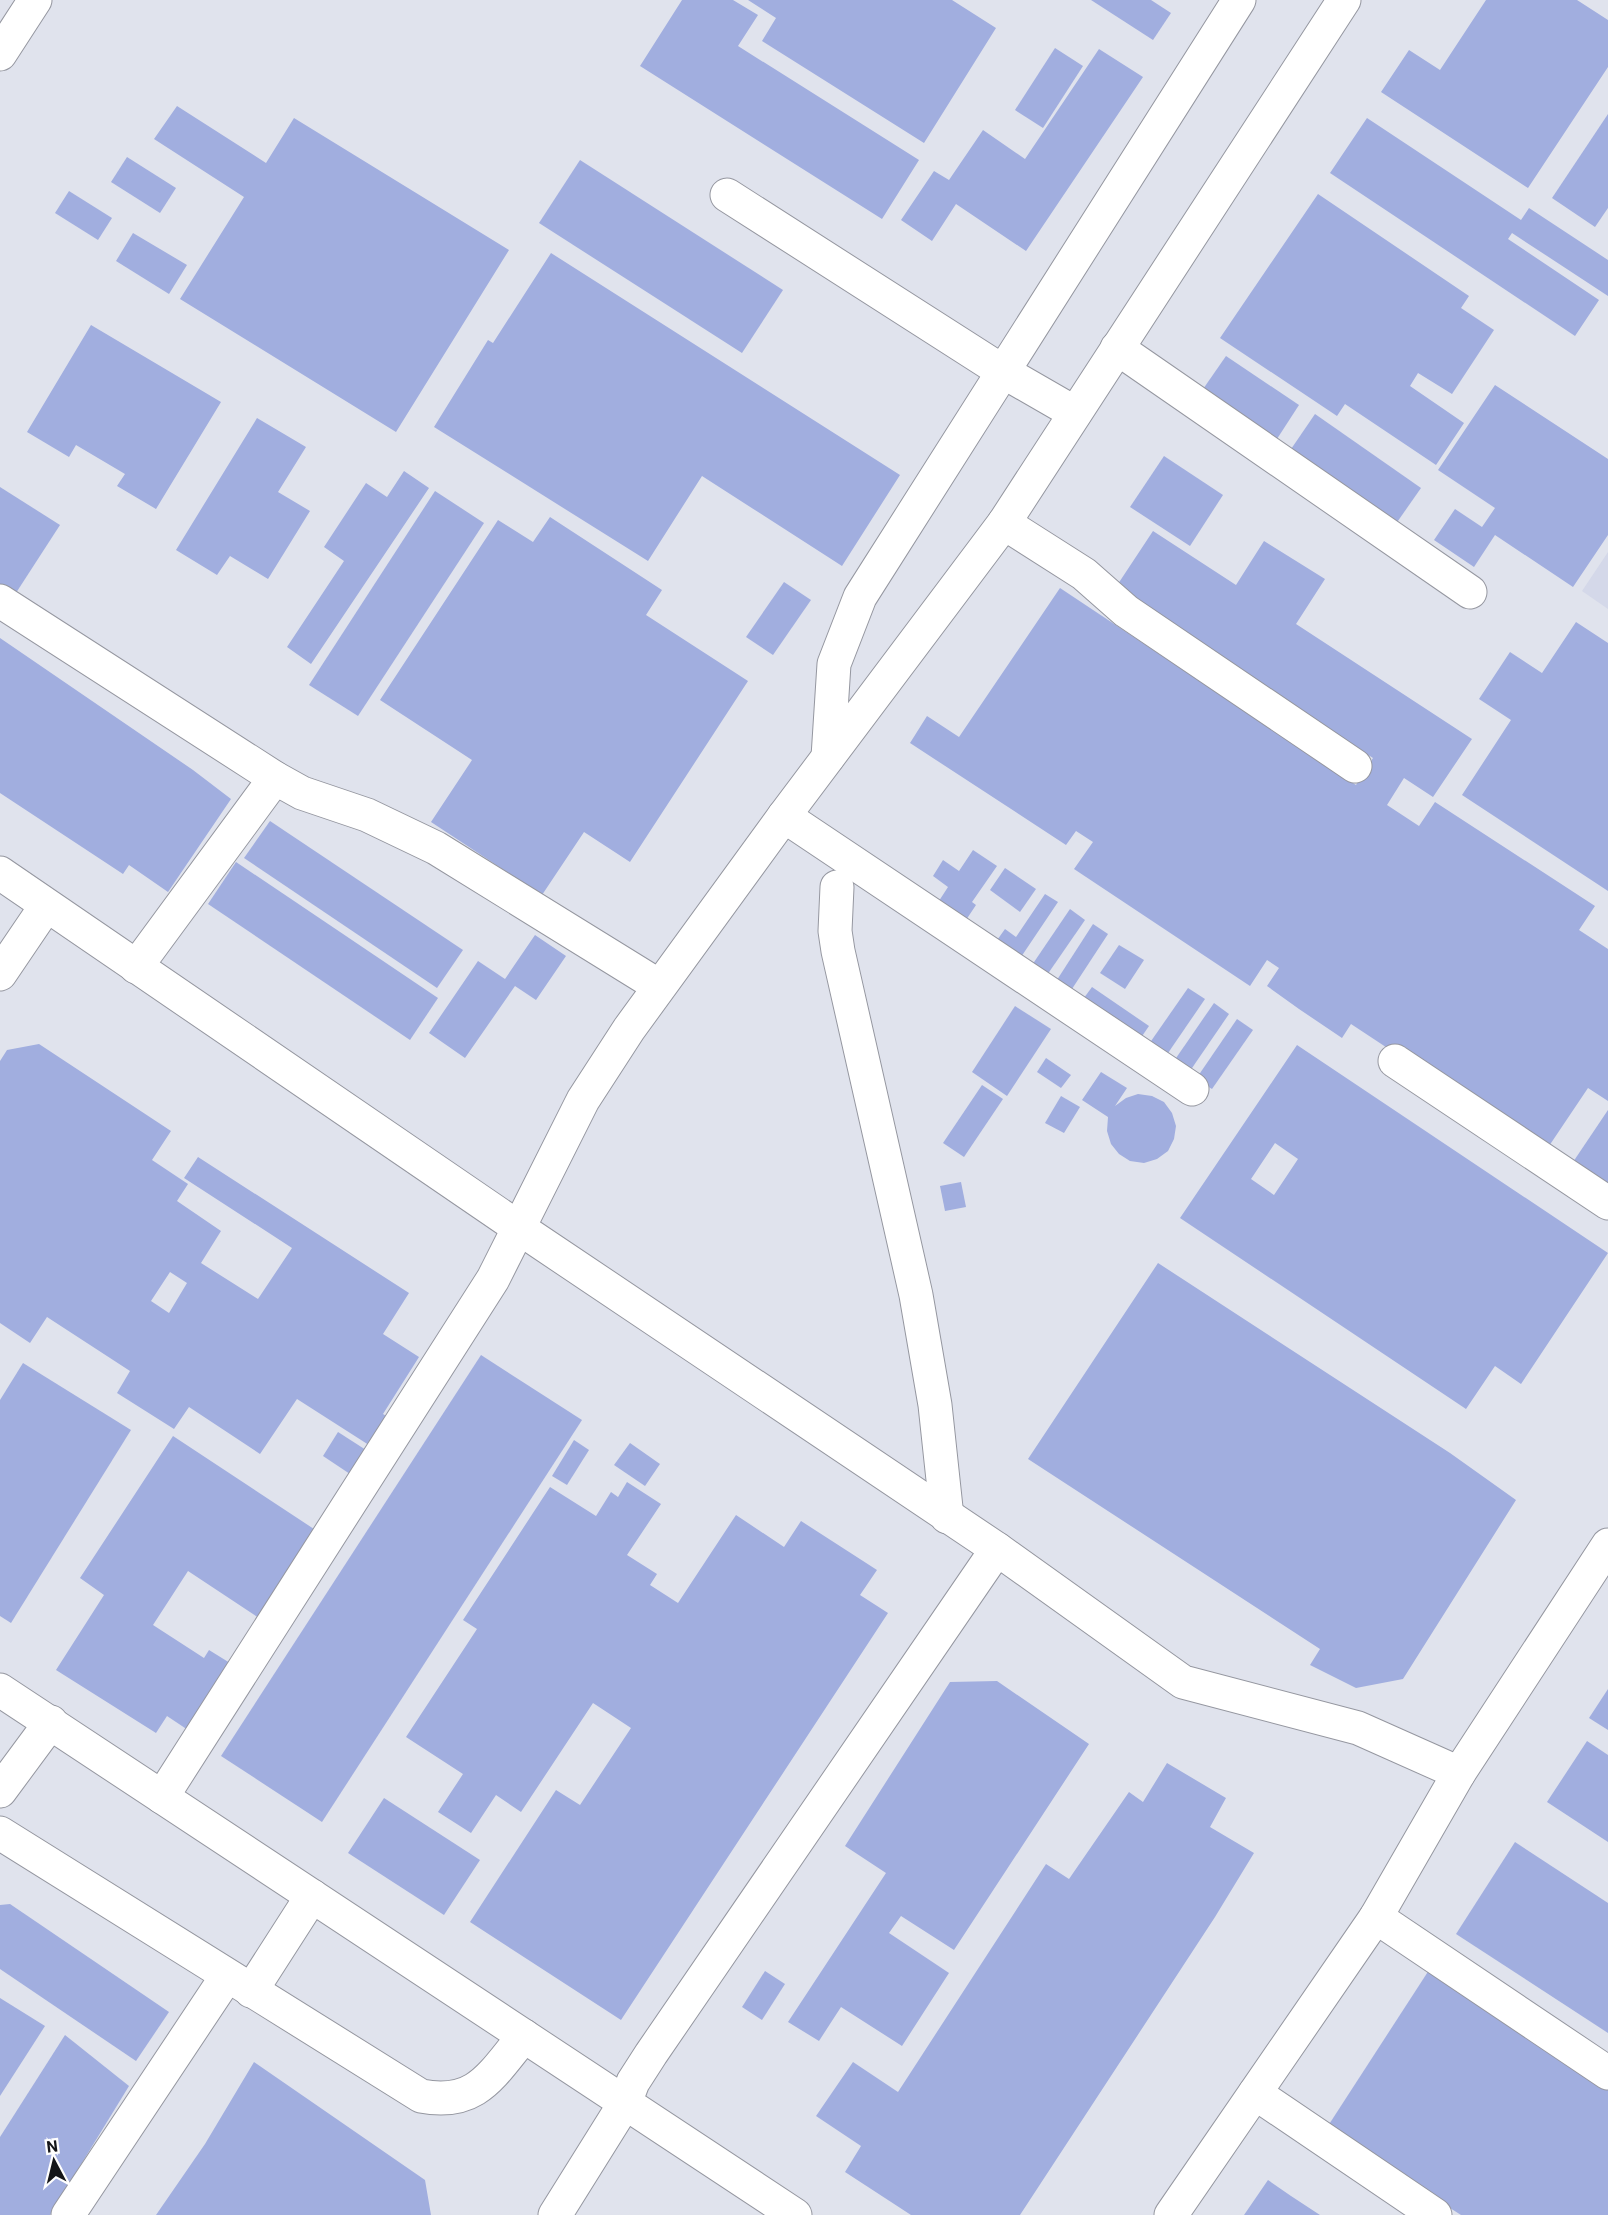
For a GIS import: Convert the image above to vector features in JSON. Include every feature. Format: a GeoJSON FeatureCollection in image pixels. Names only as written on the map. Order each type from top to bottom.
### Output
{"type":"FeatureCollection","features":[{"type":"Feature","properties":{"kind":"street"},"geometry":{"type":"LineString","coordinates":[[0,54],[35,0]]}},
{"type":"Feature","properties":{"kind":"street"},"geometry":{"type":"LineString","coordinates":[[828,757],[834,664],[860,597],[1239,0]]}},
{"type":"Feature","properties":{"kind":"street"},"geometry":{"type":"LineString","coordinates":[[162,1797],[493,1279],[583,1100],[659,986],[1004,523],[1344,0]]}},
{"type":"Feature","properties":{"kind":"street"},"geometry":{"type":"LineString","coordinates":[[727,195],[1002,371],[1075,413]]}},
{"type":"Feature","properties":{"kind":"street"},"geometry":{"type":"LineString","coordinates":[[1117,348],[1470,592]]}},
{"type":"Feature","properties":{"kind":"street"},"geometry":{"type":"LineString","coordinates":[[1004,523],[1084,574],[1126,611],[1355,766]]}},
{"type":"Feature","properties":{"kind":"street"},"geometry":{"type":"LineString","coordinates":[[0,601],[275,778],[302,793],[376,819],[436,848],[659,986]]}},
{"type":"Feature","properties":{"kind":"street"},"geometry":{"type":"LineString","coordinates":[[136,968],[275,778]]}},
{"type":"Feature","properties":{"kind":"street"},"geometry":{"type":"LineString","coordinates":[[784,816],[1192,1089]]}},
{"type":"Feature","properties":{"kind":"street"},"geometry":{"type":"LineString","coordinates":[[0,873],[519,1228],[997,1549],[1183,1682],[1358,1728],[1459,1773]]}},
{"type":"Feature","properties":{"kind":"street"},"geometry":{"type":"LineString","coordinates":[[837,887],[835,932],[838,951],[916,1295],[935,1405],[947,1516]]}},
{"type":"Feature","properties":{"kind":"street"},"geometry":{"type":"LineString","coordinates":[[0,974],[46,906]]}},
{"type":"Feature","properties":{"kind":"street"},"geometry":{"type":"LineString","coordinates":[[1395,1061],[1608,1203]]}},
{"type":"Feature","properties":{"kind":"street"},"geometry":{"type":"LineString","coordinates":[[1171,2215],[1376,1917],[1459,1773],[1608,1545]]}},
{"type":"Feature","properties":{"kind":"street"},"geometry":{"type":"LineString","coordinates":[[555,2215],[625,2103],[633,2082],[651,2054],[997,1549]]}},
{"type":"Feature","properties":{"kind":"street"},"geometry":{"type":"LineString","coordinates":[[0,1690],[795,2215]]}},
{"type":"Feature","properties":{"kind":"street"},"geometry":{"type":"LineString","coordinates":[[0,1791],[51,1722]]}},
{"type":"Feature","properties":{"kind":"street"},"geometry":{"type":"LineString","coordinates":[[0,1833],[421,2096],[439,2099],[457,2098],[474,2090],[488,2079],[524,2036]]}},
{"type":"Feature","properties":{"kind":"street"},"geometry":{"type":"LineString","coordinates":[[68,2215],[239,1983],[312,1896]]}},
{"type":"Feature","properties":{"kind":"street"},"geometry":{"type":"LineString","coordinates":[[1376,1917],[1608,2073]]}},
{"type":"Feature","properties":{"kind":"street"},"geometry":{"type":"LineString","coordinates":[[1255,2093],[1435,2215]]}},
{"type":"Feature","properties":{"kind":"shaded area"},"geometry":{"type":"Polygon","coordinates":[[[1608,552],[1608,609],[1582,591],[1608,552]]]}},
{"type":"Feature","properties":{"kind":"building"},"geometry":{"type":"Polygon","coordinates":[[[682,0],[733,0],[758,15],[738,46],[919,160],[882,219],[640,66],[682,0]]]}},
{"type":"Feature","properties":{"kind":"building"},"geometry":{"type":"Polygon","coordinates":[[[748,0],[952,0],[996,28],[924,143],[762,41],[776,18],[748,0]]]}},
{"type":"Feature","properties":{"kind":"building"},"geometry":{"type":"Polygon","coordinates":[[[1091,0],[1151,0],[1171,13],[1153,40],[1091,0]]]}},
{"type":"Feature","properties":{"kind":"building"},"geometry":{"type":"Polygon","coordinates":[[[1486,0],[1577,0],[1608,20],[1608,67],[1528,188],[1381,92],[1409,50],[1440,70],[1486,0]]]}},
{"type":"Feature","properties":{"kind":"building"},"geometry":{"type":"Polygon","coordinates":[[[1055,48],[1083,66],[1043,128],[1015,110],[1055,48]]]}},
{"type":"Feature","properties":{"kind":"building"},"geometry":{"type":"Polygon","coordinates":[[[1099,49],[1143,77],[1026,251],[956,204],[932,241],[901,220],[934,171],[949,180],[983,130],[1025,159],[1099,49]]]}},
{"type":"Feature","properties":{"kind":"building"},"geometry":{"type":"Polygon","coordinates":[[[177,106],[266,163],[294,118],[509,250],[396,432],[180,299],[244,197],[154,139],[177,106]]]}},
{"type":"Feature","properties":{"kind":"building"},"geometry":{"type":"Polygon","coordinates":[[[1608,114],[1608,208],[1595,227],[1552,198],[1608,114]]]}},
{"type":"Feature","properties":{"kind":"building"},"geometry":{"type":"Polygon","coordinates":[[[1367,118],[1521,220],[1529,208],[1608,260],[1608,296],[1512,233],[1508,239],[1599,300],[1575,336],[1330,173],[1367,118]]]}},
{"type":"Feature","properties":{"kind":"building"},"geometry":{"type":"Polygon","coordinates":[[[127,157],[176,188],[160,213],[111,182],[127,157]]]}},
{"type":"Feature","properties":{"kind":"building"},"geometry":{"type":"Polygon","coordinates":[[[580,160],[783,290],[742,353],[539,223],[580,160]]]}},
{"type":"Feature","properties":{"kind":"building"},"geometry":{"type":"Polygon","coordinates":[[[69,191],[112,218],[98,240],[55,213],[69,191]]]}},
{"type":"Feature","properties":{"kind":"building"},"geometry":{"type":"Polygon","coordinates":[[[1318,194],[1469,296],[1461,308],[1494,330],[1452,394],[1418,373],[1410,386],[1464,423],[1436,465],[1345,404],[1337,416],[1220,338],[1318,194]]]}},
{"type":"Feature","properties":{"kind":"building"},"geometry":{"type":"Polygon","coordinates":[[[133,233],[187,265],[169,294],[116,261],[133,233]]]}},
{"type":"Feature","properties":{"kind":"building"},"geometry":{"type":"Polygon","coordinates":[[[551,253],[900,475],[842,566],[702,476],[648,561],[434,427],[488,340],[493,343],[551,253]]]}},
{"type":"Feature","properties":{"kind":"building"},"geometry":{"type":"Polygon","coordinates":[[[91,325],[221,402],[156,509],[117,486],[125,474],[76,445],[69,457],[27,432],[91,325]]]}},
{"type":"Feature","properties":{"kind":"building"},"geometry":{"type":"Polygon","coordinates":[[[1226,356],[1299,405],[1275,442],[1201,392],[1226,356]]]}},
{"type":"Feature","properties":{"kind":"building"},"geometry":{"type":"Polygon","coordinates":[[[1495,385],[1608,459],[1608,535],[1573,587],[1495,535],[1474,567],[1434,540],[1455,509],[1482,527],[1495,508],[1438,470],[1495,385]]]}},
{"type":"Feature","properties":{"kind":"building"},"geometry":{"type":"Polygon","coordinates":[[[1315,414],[1421,488],[1393,528],[1287,455],[1315,414]]]}},
{"type":"Feature","properties":{"kind":"building"},"geometry":{"type":"Polygon","coordinates":[[[257,418],[306,447],[278,492],[310,511],[268,579],[230,556],[217,575],[176,550],[257,418]]]}},
{"type":"Feature","properties":{"kind":"building"},"geometry":{"type":"Polygon","coordinates":[[[1164,456],[1223,495],[1190,546],[1130,507],[1164,456]]]}},
{"type":"Feature","properties":{"kind":"building"},"geometry":{"type":"Polygon","coordinates":[[[404,471],[429,488],[311,664],[287,647],[344,561],[324,547],[366,483],[387,497],[404,471]]]}},
{"type":"Feature","properties":{"kind":"building"},"geometry":{"type":"Polygon","coordinates":[[[0,487],[60,525],[14,596],[0,587],[0,487]]]}},
{"type":"Feature","properties":{"kind":"building"},"geometry":{"type":"Polygon","coordinates":[[[435,491],[484,523],[358,716],[309,685],[435,491]]]}},
{"type":"Feature","properties":{"kind":"building"},"geometry":{"type":"Polygon","coordinates":[[[550,517],[662,590],[646,615],[748,681],[630,862],[584,832],[542,895],[431,822],[472,760],[380,700],[498,520],[533,542],[550,517]]]}},
{"type":"Feature","properties":{"kind":"building"},"geometry":{"type":"Polygon","coordinates":[[[1153,531],[1236,585],[1264,541],[1325,579],[1296,624],[1472,739],[1433,797],[1404,778],[1387,805],[1419,826],[1435,802],[1595,906],[1579,930],[1608,949],[1608,1101],[1588,1088],[1545,1152],[1351,1024],[1342,1038],[1299,1009],[1267,986],[1279,968],[1267,960],[1250,986],[1074,869],[1093,842],[1076,831],[1066,845],[910,743],[927,716],[959,737],[1060,588],[1356,785],[1373,758],[1114,590],[1153,531]]]}},
{"type":"Feature","properties":{"kind":"building"},"geometry":{"type":"Polygon","coordinates":[[[784,582],[811,600],[773,655],[746,637],[784,582]]]}},
{"type":"Feature","properties":{"kind":"building"},"geometry":{"type":"Polygon","coordinates":[[[1576,622],[1608,643],[1608,891],[1462,795],[1511,720],[1479,699],[1510,652],[1542,673],[1576,622]]]}},
{"type":"Feature","properties":{"kind":"building"},"geometry":{"type":"Polygon","coordinates":[[[0,638],[193,770],[231,799],[168,892],[129,865],[123,874],[0,793],[0,638]]]}},
{"type":"Feature","properties":{"kind":"building"},"geometry":{"type":"Polygon","coordinates":[[[270,821],[463,950],[437,988],[244,858],[270,821]]]}},
{"type":"Feature","properties":{"kind":"building"},"geometry":{"type":"Polygon","coordinates":[[[973,850],[997,866],[972,902],[976,905],[964,923],[937,904],[948,887],[933,876],[943,860],[959,871],[973,850]]]}},
{"type":"Feature","properties":{"kind":"building"},"geometry":{"type":"Polygon","coordinates":[[[236,862],[438,998],[410,1040],[208,904],[236,862]]]}},
{"type":"Feature","properties":{"kind":"building"},"geometry":{"type":"Polygon","coordinates":[[[1005,868],[1036,889],[1020,912],[990,890],[1005,868]]]}},
{"type":"Feature","properties":{"kind":"building"},"geometry":{"type":"Polygon","coordinates":[[[1045,894],[1058,902],[1019,960],[995,943],[1005,929],[1016,937],[1045,894]]]}},
{"type":"Feature","properties":{"kind":"building"},"geometry":{"type":"Polygon","coordinates":[[[1070,909],[1085,920],[1045,978],[1030,968],[1070,909]]]}},
{"type":"Feature","properties":{"kind":"building"},"geometry":{"type":"Polygon","coordinates":[[[1093,924],[1108,934],[1070,992],[1055,983],[1093,924]]]}},
{"type":"Feature","properties":{"kind":"building"},"geometry":{"type":"Polygon","coordinates":[[[535,935],[566,956],[536,1000],[515,986],[465,1058],[429,1033],[478,961],[505,979],[535,935]]]}},
{"type":"Feature","properties":{"kind":"building"},"geometry":{"type":"Polygon","coordinates":[[[1119,945],[1144,960],[1125,989],[1100,973],[1119,945]]]}},
{"type":"Feature","properties":{"kind":"building"},"geometry":{"type":"Polygon","coordinates":[[[1092,987],[1149,1026],[1138,1042],[1081,1002],[1092,987]]]}},
{"type":"Feature","properties":{"kind":"building"},"geometry":{"type":"Polygon","coordinates":[[[1188,988],[1205,999],[1166,1056],[1149,1044],[1188,988]]]}},
{"type":"Feature","properties":{"kind":"building"},"geometry":{"type":"Polygon","coordinates":[[[1214,1003],[1229,1014],[1190,1071],[1174,1061],[1214,1003]]]}},
{"type":"Feature","properties":{"kind":"building"},"geometry":{"type":"Polygon","coordinates":[[[1015,1006],[1051,1029],[1007,1096],[972,1072],[1015,1006]]]}},
{"type":"Feature","properties":{"kind":"building"},"geometry":{"type":"Polygon","coordinates":[[[1237,1019],[1253,1030],[1212,1089],[1196,1079],[1237,1019]]]}},
{"type":"Feature","properties":{"kind":"building"},"geometry":{"type":"Polygon","coordinates":[[[39,1044],[171,1131],[152,1160],[188,1184],[177,1201],[221,1231],[201,1263],[258,1299],[292,1248],[184,1178],[198,1157],[409,1293],[383,1334],[419,1357],[383,1414],[391,1419],[372,1447],[297,1399],[260,1454],[189,1407],[174,1429],[117,1393],[130,1371],[47,1317],[30,1343],[0,1323],[0,1061],[7,1050],[39,1044]],[[170,1272],[151,1301],[169,1313],[187,1283],[170,1272]]]}},
{"type":"Feature","properties":{"kind":"building"},"geometry":{"type":"Polygon","coordinates":[[[1297,1045],[1608,1253],[1521,1384],[1495,1366],[1466,1409],[1180,1218],[1297,1045]],[[1275,1143],[1251,1179],[1274,1195],[1298,1159],[1275,1143]]]}},
{"type":"Feature","properties":{"kind":"building"},"geometry":{"type":"Polygon","coordinates":[[[1046,1058],[1071,1075],[1061,1088],[1037,1072],[1046,1058]]]}},
{"type":"Feature","properties":{"kind":"building"},"geometry":{"type":"Polygon","coordinates":[[[1101,1072],[1127,1088],[1115,1106],[1126,1098],[1138,1094],[1152,1096],[1164,1102],[1172,1113],[1176,1126],[1174,1139],[1168,1151],[1157,1159],[1144,1163],[1130,1161],[1119,1154],[1111,1144],[1107,1131],[1108,1117],[1082,1100],[1101,1072]]]}},
{"type":"Feature","properties":{"kind":"building"},"geometry":{"type":"Polygon","coordinates":[[[982,1085],[1003,1099],[964,1157],[943,1143],[982,1085]]]}},
{"type":"Feature","properties":{"kind":"building"},"geometry":{"type":"Polygon","coordinates":[[[1061,1096],[1080,1107],[1064,1133],[1045,1123],[1061,1096]]]}},
{"type":"Feature","properties":{"kind":"building"},"geometry":{"type":"Polygon","coordinates":[[[1608,1110],[1608,1193],[1569,1168],[1608,1110]]]}},
{"type":"Feature","properties":{"kind":"building"},"geometry":{"type":"Polygon","coordinates":[[[961,1182],[966,1207],[945,1211],[940,1186],[961,1182]]]}},
{"type":"Feature","properties":{"kind":"building"},"geometry":{"type":"Polygon","coordinates":[[[1158,1263],[1450,1453],[1516,1500],[1403,1679],[1356,1688],[1310,1665],[1320,1649],[1028,1459],[1158,1263]]]}},
{"type":"Feature","properties":{"kind":"building"},"geometry":{"type":"Polygon","coordinates":[[[481,1355],[582,1420],[322,1822],[221,1756],[481,1355]]]}},
{"type":"Feature","properties":{"kind":"building"},"geometry":{"type":"Polygon","coordinates":[[[23,1363],[131,1430],[11,1623],[0,1616],[0,1400],[23,1363]]]}},
{"type":"Feature","properties":{"kind":"building"},"geometry":{"type":"Polygon","coordinates":[[[338,1432],[366,1450],[350,1474],[323,1456],[338,1432]]]}},
{"type":"Feature","properties":{"kind":"building"},"geometry":{"type":"Polygon","coordinates":[[[173,1436],[320,1533],[262,1620],[188,1571],[153,1625],[204,1658],[209,1650],[230,1663],[188,1730],[167,1716],[156,1733],[56,1670],[104,1595],[80,1578],[173,1436]]]}},
{"type":"Feature","properties":{"kind":"building"},"geometry":{"type":"Polygon","coordinates":[[[574,1440],[589,1450],[567,1485],[552,1476],[574,1440]]]}},
{"type":"Feature","properties":{"kind":"building"},"geometry":{"type":"Polygon","coordinates":[[[630,1443],[660,1464],[645,1486],[614,1465],[630,1443]]]}},
{"type":"Feature","properties":{"kind":"building"},"geometry":{"type":"Polygon","coordinates":[[[627,1482],[661,1504],[627,1555],[657,1574],[650,1585],[678,1603],[736,1515],[784,1547],[801,1521],[877,1570],[860,1595],[888,1613],[621,2020],[470,1922],[556,1790],[580,1805],[631,1728],[593,1703],[521,1812],[496,1795],[471,1833],[438,1812],[463,1774],[406,1737],[477,1629],[463,1620],[550,1487],[596,1516],[611,1492],[618,1497],[627,1482]]]}},
{"type":"Feature","properties":{"kind":"building"},"geometry":{"type":"Polygon","coordinates":[[[997,1681],[1089,1744],[954,1950],[901,1916],[889,1933],[949,1973],[902,2046],[841,2007],[819,2041],[788,2022],[886,1873],[845,1846],[950,1682],[997,1681]]]}},
{"type":"Feature","properties":{"kind":"building"},"geometry":{"type":"Polygon","coordinates":[[[1608,1689],[1608,1730],[1589,1718],[1608,1689]]]}},
{"type":"Feature","properties":{"kind":"building"},"geometry":{"type":"Polygon","coordinates":[[[1587,1741],[1608,1755],[1608,1842],[1547,1802],[1587,1741]]]}},
{"type":"Feature","properties":{"kind":"building"},"geometry":{"type":"Polygon","coordinates":[[[1167,1763],[1226,1798],[1210,1827],[1254,1853],[1215,1917],[1020,2215],[911,2215],[845,2172],[861,2146],[816,2116],[853,2062],[898,2092],[1046,1864],[1069,1879],[1129,1792],[1143,1802],[1167,1763]]]}},
{"type":"Feature","properties":{"kind":"building"},"geometry":{"type":"Polygon","coordinates":[[[384,1798],[480,1860],[444,1915],[348,1853],[384,1798]]]}},
{"type":"Feature","properties":{"kind":"building"},"geometry":{"type":"Polygon","coordinates":[[[1515,1842],[1608,1903],[1608,2033],[1456,1934],[1515,1842]]]}},
{"type":"Feature","properties":{"kind":"building"},"geometry":{"type":"Polygon","coordinates":[[[10,1904],[169,2012],[136,2061],[0,1969],[0,1905],[10,1904]]]}},
{"type":"Feature","properties":{"kind":"building"},"geometry":{"type":"Polygon","coordinates":[[[1431,1967],[1608,2080],[1608,2215],[1461,2215],[1326,2129],[1431,1967]]]}},
{"type":"Feature","properties":{"kind":"building"},"geometry":{"type":"Polygon","coordinates":[[[765,1971],[785,1984],[762,2020],[742,2007],[765,1971]]]}},
{"type":"Feature","properties":{"kind":"building"},"geometry":{"type":"Polygon","coordinates":[[[0,1998],[45,2026],[0,2096],[0,1998]]]}},
{"type":"Feature","properties":{"kind":"building"},"geometry":{"type":"Polygon","coordinates":[[[65,2035],[129,2086],[50,2215],[0,2215],[0,2137],[65,2035]]]}},
{"type":"Feature","properties":{"kind":"building"},"geometry":{"type":"Polygon","coordinates":[[[254,2062],[425,2180],[431,2215],[156,2215],[205,2144],[254,2062]]]}},
{"type":"Feature","properties":{"kind":"building"},"geometry":{"type":"Polygon","coordinates":[[[1268,2180],[1291,2196],[1320,2215],[1244,2215],[1268,2180]]]}}]}
